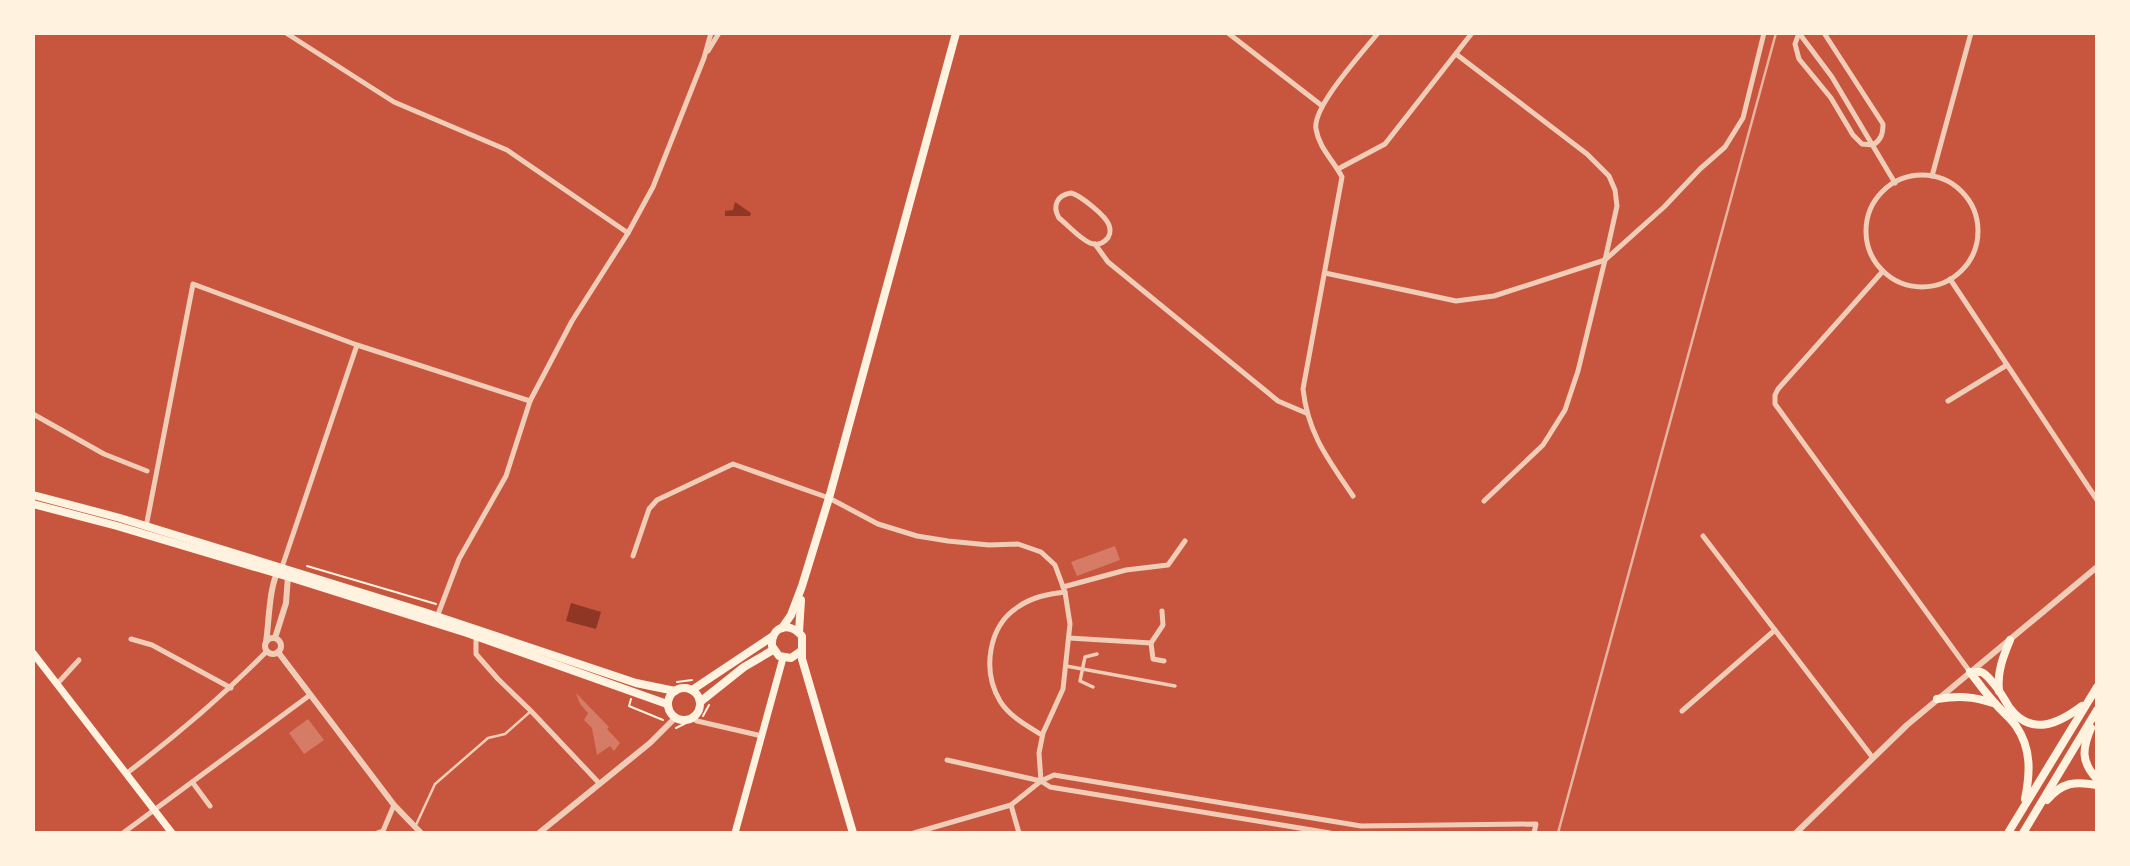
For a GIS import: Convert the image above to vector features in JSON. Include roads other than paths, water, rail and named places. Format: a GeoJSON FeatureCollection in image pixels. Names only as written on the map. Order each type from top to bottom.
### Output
{"type":"FeatureCollection","features":[{"type":"Feature","properties":{"kind":"main road"},"geometry":{"type":"LineString","coordinates":[[692,690],[773,636],[791,615],[829,498],[956,33]]}},
{"type":"Feature","properties":{"kind":"main road"},"geometry":{"type":"LineString","coordinates":[[33,495],[146,527],[636,683],[675,691]]}},
{"type":"Feature","properties":{"kind":"main road"},"geometry":{"type":"LineString","coordinates":[[33,504],[279,571],[289,577],[422,615]]}},
{"type":"Feature","properties":{"kind":"main road"},"geometry":{"type":"LineString","coordinates":[[802,586],[799,632],[803,641],[801,651],[853,833]]}},
{"type":"Feature","properties":{"kind":"main road"},"geometry":{"type":"LineString","coordinates":[[782,628],[791,627],[799,632]]}},
{"type":"Feature","properties":{"kind":"main road"},"geometry":{"type":"LineString","coordinates":[[466,630],[476,636],[667,704]]}},
{"type":"Feature","properties":{"kind":"main road"},"geometry":{"type":"LineString","coordinates":[[773,636],[773,650],[794,663],[808,682]]}},
{"type":"Feature","properties":{"kind":"main road"},"geometry":{"type":"LineString","coordinates":[[2000,691],[1998,679],[2010,640]]}},
{"type":"Feature","properties":{"kind":"main road"},"geometry":{"type":"LineString","coordinates":[[700,702],[692,690],[684,688],[675,691],[667,704],[668,710],[675,718],[683,721],[692,718],[698,711],[700,702],[744,667],[773,650]]}},
{"type":"Feature","properties":{"kind":"main road"},"geometry":{"type":"LineString","coordinates":[[785,658],[795,657],[801,651]]}},
{"type":"Feature","properties":{"kind":"main road"},"geometry":{"type":"LineString","coordinates":[[33,653],[172,833]]}},
{"type":"Feature","properties":{"kind":"main road"},"geometry":{"type":"LineString","coordinates":[[735,833],[785,658]]}},
{"type":"Feature","properties":{"kind":"main road"},"geometry":{"type":"LineString","coordinates":[[1970,672],[1981,672],[1987,676],[2010,709],[2022,719],[2037,725],[2048,725],[2065,719],[2088,702]]}},
{"type":"Feature","properties":{"kind":"main road"},"geometry":{"type":"LineString","coordinates":[[1970,672],[1994,703],[2016,725],[2026,743],[2029,779],[2024,806]]}},
{"type":"Feature","properties":{"kind":"main road"},"geometry":{"type":"LineString","coordinates":[[2008,833],[2097,687]]}},
{"type":"Feature","properties":{"kind":"main road"},"geometry":{"type":"LineString","coordinates":[[1937,699],[1976,697],[1994,703]]}},
{"type":"Feature","properties":{"kind":"main road"},"geometry":{"type":"LineString","coordinates":[[2022,833],[2097,710]]}},
{"type":"Feature","properties":{"kind":"main road"},"geometry":{"type":"LineString","coordinates":[[2097,715],[2086,739],[2084,755],[2087,769],[2097,779]]}},
{"type":"Feature","properties":{"kind":"main road"},"geometry":{"type":"LineString","coordinates":[[2031,818],[2054,791],[2080,782],[2097,785]]}},
{"type":"Feature","properties":{"kind":"street"},"geometry":{"type":"LineString","coordinates":[[286,33],[394,102],[507,150],[628,233]]}},
{"type":"Feature","properties":{"kind":"street"},"geometry":{"type":"LineString","coordinates":[[437,620],[459,559],[506,476],[530,401],[572,321],[628,233],[653,187],[704,58],[711,33]]}},
{"type":"Feature","properties":{"kind":"street"},"geometry":{"type":"LineString","coordinates":[[704,58],[719,33]]}},
{"type":"Feature","properties":{"kind":"street"},"geometry":{"type":"LineString","coordinates":[[1228,33],[1321,105]]}},
{"type":"Feature","properties":{"kind":"street"},"geometry":{"type":"LineString","coordinates":[[1353,496],[1314,435],[1306,413],[1303,388],[1342,177],[1322,148],[1315,126],[1321,105],[1378,33]]}},
{"type":"Feature","properties":{"kind":"street"},"geometry":{"type":"LineString","coordinates":[[1338,169],[1385,144],[1472,33]]}},
{"type":"Feature","properties":{"kind":"street"},"geometry":{"type":"LineString","coordinates":[[1325,273],[1456,301],[1494,296],[1605,260],[1725,147],[1743,118],[1764,33]]}},
{"type":"Feature","properties":{"kind":"street"},"geometry":{"type":"LineString","coordinates":[[1799,33],[1832,77],[1895,183]]}},
{"type":"Feature","properties":{"kind":"street"},"geometry":{"type":"LineString","coordinates":[[1799,33],[1795,44],[1799,59],[1831,98],[1853,135],[1862,144],[1872,145],[1880,140],[1883,124],[1824,33]]}},
{"type":"Feature","properties":{"kind":"street"},"geometry":{"type":"LineString","coordinates":[[1932,176],[1971,33]]}},
{"type":"Feature","properties":{"kind":"street"},"geometry":{"type":"LineString","coordinates":[[1457,54],[1587,154],[1609,176],[1617,205],[1578,371],[1565,410],[1543,445],[1484,501]]}},
{"type":"Feature","properties":{"kind":"street"},"geometry":{"type":"LineString","coordinates":[[1932,176],[1958,188],[1970,203],[1978,231],[1975,250],[1965,267],[1941,284],[1921,287],[1901,283],[1883,271],[1867,242],[1868,219],[1878,198],[1895,183],[1909,177],[1932,176]]}},
{"type":"Feature","properties":{"kind":"street"},"geometry":{"type":"LineString","coordinates":[[1095,244],[1108,239],[1110,230],[1107,221],[1076,194],[1062,196],[1056,204],[1059,218],[1087,241],[1095,244],[1108,262],[1278,401],[1306,413]]}},
{"type":"Feature","properties":{"kind":"street"},"geometry":{"type":"LineString","coordinates":[[1883,271],[1778,389],[1774,400],[1970,672]]}},
{"type":"Feature","properties":{"kind":"street"},"geometry":{"type":"LineString","coordinates":[[1950,279],[2097,500]]}},
{"type":"Feature","properties":{"kind":"street"},"geometry":{"type":"LineString","coordinates":[[146,527],[193,284],[357,345],[530,401]]}},
{"type":"Feature","properties":{"kind":"street"},"geometry":{"type":"LineString","coordinates":[[267,651],[266,642],[279,571],[357,345]]}},
{"type":"Feature","properties":{"kind":"street"},"geometry":{"type":"LineString","coordinates":[[1948,401],[2007,365]]}},
{"type":"Feature","properties":{"kind":"street"},"geometry":{"type":"LineString","coordinates":[[33,414],[104,454],[147,471]]}},
{"type":"Feature","properties":{"kind":"street"},"geometry":{"type":"LineString","coordinates":[[634,556],[649,509],[657,500],[733,464],[829,498],[878,524],[917,536],[989,545],[1018,544],[1041,552],[1055,565],[1064,589],[1070,624],[1063,689],[1042,735],[1039,753],[1041,781]]}},
{"type":"Feature","properties":{"kind":"street"},"geometry":{"type":"LineString","coordinates":[[1703,536],[1873,758]]}},
{"type":"Feature","properties":{"kind":"street"},"geometry":{"type":"LineString","coordinates":[[1042,735],[1018,719],[1000,701],[990,674],[990,654],[1000,627],[1017,607],[1046,594],[1126,570],[1168,565],[1185,541]]}},
{"type":"Feature","properties":{"kind":"street"},"geometry":{"type":"LineString","coordinates":[[1796,833],[1937,699],[2097,567]]}},
{"type":"Feature","properties":{"kind":"street"},"geometry":{"type":"LineString","coordinates":[[275,638],[286,603],[289,577]]}},
{"type":"Feature","properties":{"kind":"street"},"geometry":{"type":"LineString","coordinates":[[1162,611],[1163,625],[1151,643],[1153,659],[1164,662]]}},
{"type":"Feature","properties":{"kind":"street"},"geometry":{"type":"LineString","coordinates":[[1682,712],[1775,630]]}},
{"type":"Feature","properties":{"kind":"street"},"geometry":{"type":"LineString","coordinates":[[476,636],[476,653],[599,783]]}},
{"type":"Feature","properties":{"kind":"street"},"geometry":{"type":"LineString","coordinates":[[266,642],[275,638]]}},
{"type":"Feature","properties":{"kind":"street"},"geometry":{"type":"LineString","coordinates":[[275,638],[280,643],[278,652],[310,695],[394,805],[421,833]]}},
{"type":"Feature","properties":{"kind":"street"},"geometry":{"type":"LineString","coordinates":[[1069,638],[1151,643]]}},
{"type":"Feature","properties":{"kind":"street"},"geometry":{"type":"LineString","coordinates":[[131,639],[152,645],[231,688]]}},
{"type":"Feature","properties":{"kind":"street"},"geometry":{"type":"LineString","coordinates":[[267,651],[278,652]]}},
{"type":"Feature","properties":{"kind":"street"},"geometry":{"type":"LineString","coordinates":[[127,773],[197,718],[267,651]]}},
{"type":"Feature","properties":{"kind":"street"},"geometry":{"type":"LineString","coordinates":[[1093,687],[1080,681],[1085,657],[1097,654]]}},
{"type":"Feature","properties":{"kind":"street"},"geometry":{"type":"LineString","coordinates":[[57,684],[79,660]]}},
{"type":"Feature","properties":{"kind":"street"},"geometry":{"type":"LineString","coordinates":[[1066,666],[1175,686]]}},
{"type":"Feature","properties":{"kind":"street"},"geometry":{"type":"LineString","coordinates":[[123,833],[310,695]]}},
{"type":"Feature","properties":{"kind":"street"},"geometry":{"type":"LineString","coordinates":[[539,833],[650,743],[675,718]]}},
{"type":"Feature","properties":{"kind":"street"},"geometry":{"type":"LineString","coordinates":[[692,718],[762,736]]}},
{"type":"Feature","properties":{"kind":"street"},"geometry":{"type":"LineString","coordinates":[[947,760],[1041,781],[1050,787],[1330,833]]}},
{"type":"Feature","properties":{"kind":"street"},"geometry":{"type":"LineString","coordinates":[[914,833],[1012,805],[1041,781],[1054,775],[1361,826],[1536,824],[1534,833]]}},
{"type":"Feature","properties":{"kind":"street"},"geometry":{"type":"LineString","coordinates":[[193,783],[210,806]]}},
{"type":"Feature","properties":{"kind":"street"},"geometry":{"type":"LineString","coordinates":[[381,832],[394,805]]}},
{"type":"Feature","properties":{"kind":"street"},"geometry":{"type":"LineString","coordinates":[[1012,805],[1019,833]]}},
{"type":"Feature","properties":{"kind":"lane"},"geometry":{"type":"LineString","coordinates":[[415,827],[435,784],[488,738],[505,734],[531,711]]}},
{"type":"Feature","properties":{"kind":"railway"},"geometry":{"type":"LineString","coordinates":[[1558,833],[1776,33]]}}]}
